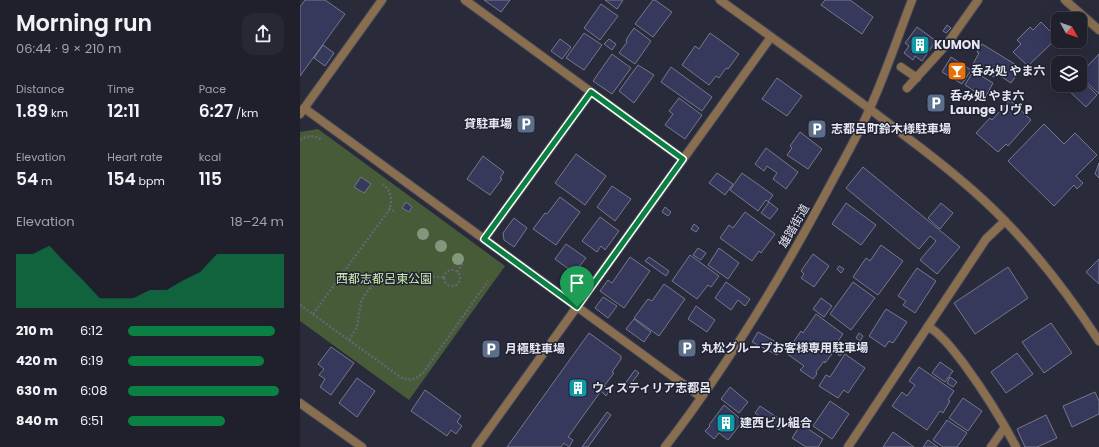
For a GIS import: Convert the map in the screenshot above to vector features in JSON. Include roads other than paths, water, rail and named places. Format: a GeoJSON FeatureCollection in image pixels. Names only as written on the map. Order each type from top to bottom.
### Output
{"type":"FeatureCollection","features":[{"type":"Feature","properties":{"kind":"street"},"geometry":{"type":"LineString","coordinates":[[382,0],[302,111],[484,239],[701,397]]}},
{"type":"Feature","properties":{"kind":"street"},"geometry":{"type":"LineString","coordinates":[[464,0],[683,159]]}},
{"type":"Feature","properties":{"kind":"street"},"geometry":{"type":"LineString","coordinates":[[720,0],[870,108],[955,174],[1005,221],[1044,264],[1068,295],[1099,341]]}},
{"type":"Feature","properties":{"kind":"street","name":"雄踏街道"},"geometry":{"type":"LineString","coordinates":[[665,447],[701,397],[761,305],[799,242],[870,108],[912,0]]}},
{"type":"Feature","properties":{"kind":"street"},"geometry":{"type":"LineString","coordinates":[[907,88],[947,44],[978,0]]}},
{"type":"Feature","properties":{"kind":"street"},"geometry":{"type":"LineString","coordinates":[[1065,0],[1099,30]]}},
{"type":"Feature","properties":{"kind":"street"},"geometry":{"type":"LineString","coordinates":[[476,447],[771,37]]}},
{"type":"Feature","properties":{"kind":"street"},"geometry":{"type":"LineString","coordinates":[[901,67],[917,78]]}},
{"type":"Feature","properties":{"kind":"street"},"geometry":{"type":"LineString","coordinates":[[484,239],[591,92]]}},
{"type":"Feature","properties":{"kind":"street"},"geometry":{"type":"LineString","coordinates":[[848,447],[986,239],[1005,221]]}},
{"type":"Feature","properties":{"kind":"street"},"geometry":{"type":"LineString","coordinates":[[928,326],[939,333],[974,377],[1016,447]]}},
{"type":"Feature","properties":{"kind":"street"},"geometry":{"type":"LineString","coordinates":[[300,402],[362,447]]}},
{"type":"Feature","properties":{"kind":"street"},"geometry":{"type":"LineString","coordinates":[[991,447],[1005,427]]}},
{"type":"Feature","properties":{"kind":"place","name":"KUMON"},"geometry":{"type":"Point","coordinates":[920,45]}},
{"type":"Feature","properties":{"kind":"place","name":"呑み処 やま六"},"geometry":{"type":"Point","coordinates":[957,71]}},
{"type":"Feature","properties":{"kind":"place","name":"呑み処 やま六 Launge リヴ P"},"geometry":{"type":"Point","coordinates":[936,103]}},
{"type":"Feature","properties":{"kind":"place","name":"貸駐車場"},"geometry":{"type":"Point","coordinates":[526,124]}},
{"type":"Feature","properties":{"kind":"place","name":"志都呂町鈴木様駐車場"},"geometry":{"type":"Point","coordinates":[817,129]}},
{"type":"Feature","properties":{"kind":"place","name":"丸松グループお客様専用駐車場"},"geometry":{"type":"Point","coordinates":[687,348]}},
{"type":"Feature","properties":{"kind":"place","name":"月極駐車場"},"geometry":{"type":"Point","coordinates":[491,349]}},
{"type":"Feature","properties":{"kind":"place","name":"ウィスティリア志都呂"},"geometry":{"type":"Point","coordinates":[578,388]}},
{"type":"Feature","properties":{"kind":"place","name":"建西ビル組合"},"geometry":{"type":"Point","coordinates":[726,423]}},
{"type":"Feature","properties":{"kind":"park label","name":"西都志都呂東公園"},"geometry":{"type":"Point","coordinates":[384,279]}}]}
